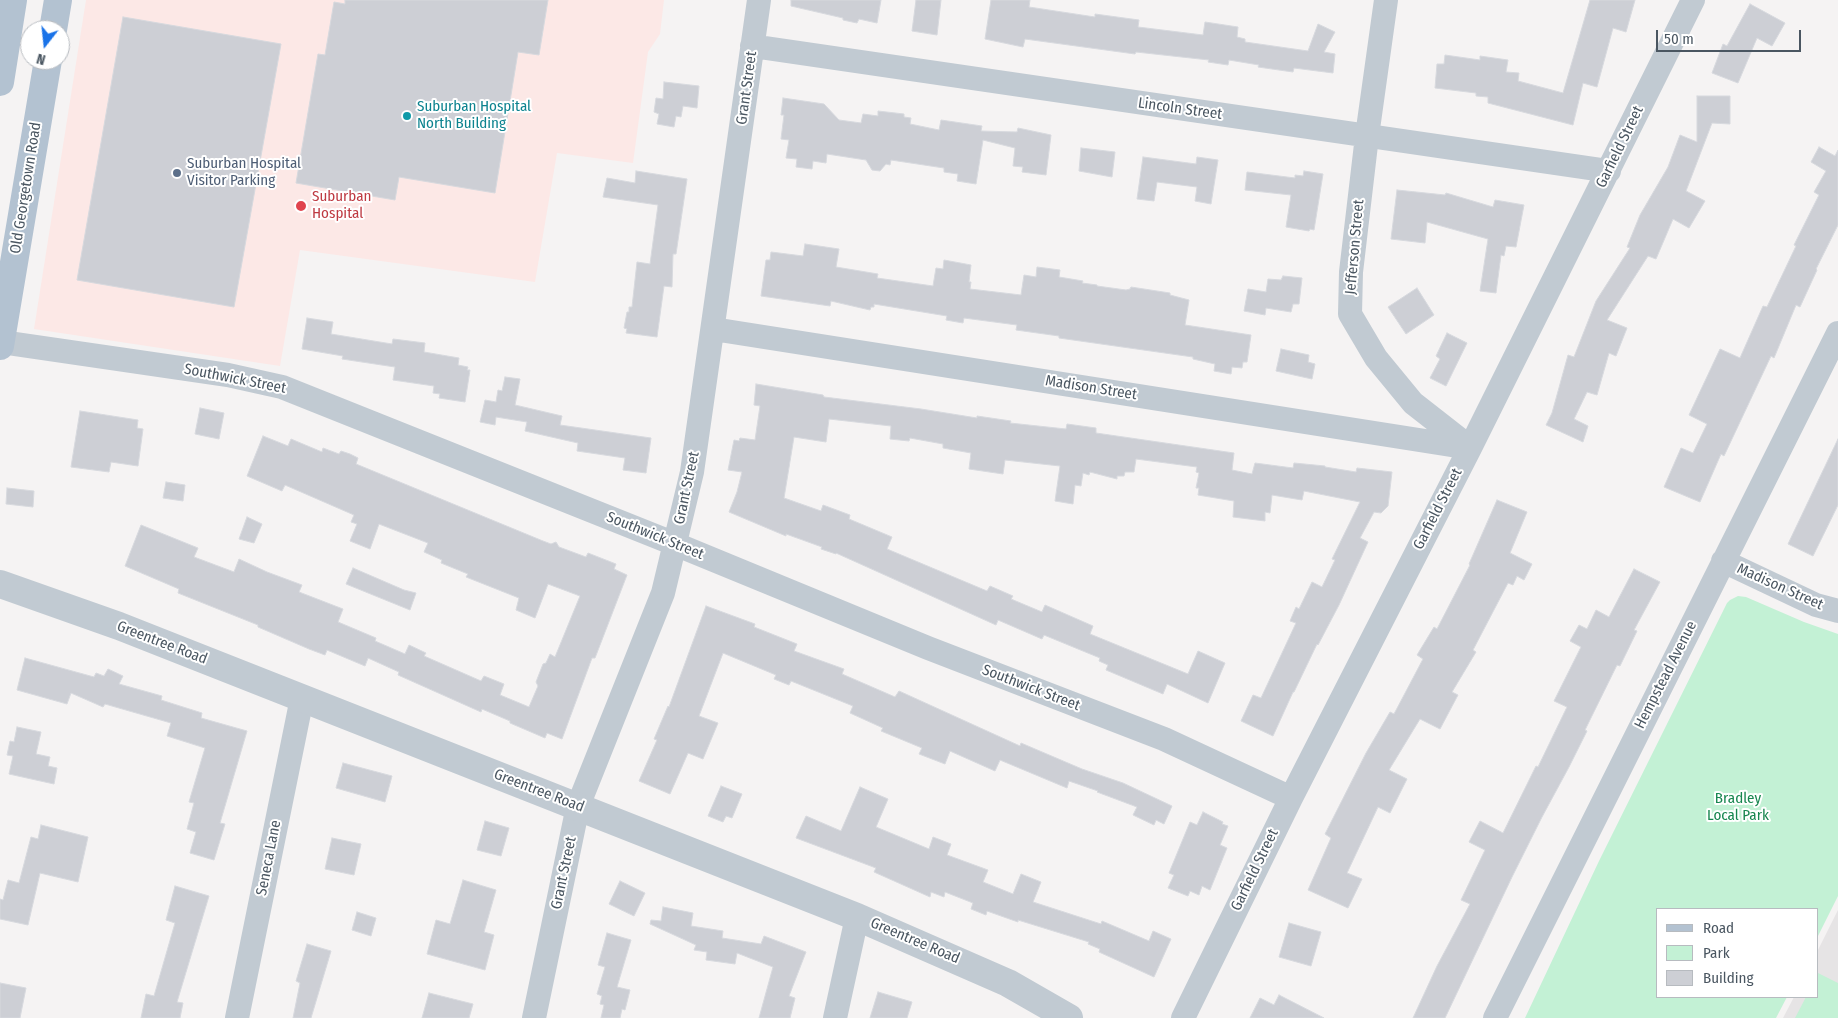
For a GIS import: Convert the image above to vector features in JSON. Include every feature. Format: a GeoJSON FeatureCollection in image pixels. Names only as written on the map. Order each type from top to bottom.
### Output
{"type":"FeatureCollection","features":[{"type":"Feature","properties":{"kind":"main road"},"geometry":{"type":"LineString","coordinates":[[0,82],[13,0]]}},
{"type":"Feature","properties":{"kind":"main road"},"geometry":{"type":"LineString","coordinates":[[55,20],[58,0]]}},
{"type":"Feature","properties":{"kind":"main road","name":"Old Georgetown Road"},"geometry":{"type":"LineString","coordinates":[[0,346],[46,70]]}},
{"type":"Feature","properties":{"kind":"street","name":"Grant Street"},"geometry":{"type":"LineString","coordinates":[[534,1018],[578,806],[663,593],[692,472],[759,0]]}},
{"type":"Feature","properties":{"kind":"street","name":"Jefferson Street"},"geometry":{"type":"LineString","coordinates":[[1386,0],[1351,272],[1350,314],[1376,358],[1413,403],[1470,448]]}},
{"type":"Feature","properties":{"kind":"street","name":"Garfield Street"},"geometry":{"type":"LineString","coordinates":[[1183,1018],[1291,798],[1470,448],[1693,0]]}},
{"type":"Feature","properties":{"kind":"street","name":"Lincoln Street"},"geometry":{"type":"LineString","coordinates":[[752,46],[1609,171]]}},
{"type":"Feature","properties":{"kind":"street","name":"Madison Street"},"geometry":{"type":"LineString","coordinates":[[713,329],[1470,448]]}},
{"type":"Feature","properties":{"kind":"street","name":"Hempstead Avenue"},"geometry":{"type":"LineString","coordinates":[[1495,1018],[1838,333]]}},
{"type":"Feature","properties":{"kind":"street","name":"Southwick Street"},"geometry":{"type":"LineString","coordinates":[[1,342],[228,375],[282,387],[675,544],[928,648],[1164,739],[1291,798]]}},
{"type":"Feature","properties":{"kind":"street","name":"Madison Street"},"geometry":{"type":"LineString","coordinates":[[1723,561],[1816,605],[1838,611]]}},
{"type":"Feature","properties":{"kind":"street","name":"Greentree Road"},"geometry":{"type":"LineString","coordinates":[[0,584],[119,626],[857,917],[1008,982],[1069,1018]]}},
{"type":"Feature","properties":{"kind":"street","name":"Seneca Lane"},"geometry":{"type":"LineString","coordinates":[[237,1018],[302,698]]}},
{"type":"Feature","properties":{"kind":"street"},"geometry":{"type":"LineString","coordinates":[[835,1018],[857,917]]}},
{"type":"Feature","properties":{"kind":"shaded area","name":"Suburban Hospital"},"geometry":{"type":"Polygon","coordinates":[[[86,0],[664,0],[660,34],[648,52],[633,163],[557,153],[535,282],[300,250],[280,366],[34,329],[86,0]]]}},
{"type":"Feature","properties":{"kind":"shaded area"},"geometry":{"type":"Polygon","coordinates":[[[1838,910],[1838,1018],[1783,1018],[1793,998],[1818,998],[1818,950],[1838,910]]]}},
{"type":"Feature","properties":{"kind":"green space","name":"Bradley Local Park"},"geometry":{"type":"Polygon","coordinates":[[[1738,596],[1746,597],[1804,622],[1838,634],[1838,896],[1818,936],[1818,908],[1656,908],[1656,998],[1786,998],[1776,1018],[1525,1018],[1599,861],[1730,600],[1738,596]]]}},
{"type":"Feature","properties":{"kind":"green space"},"geometry":{"type":"Polygon","coordinates":[[[1818,973],[1838,983],[1838,1018],[1795,1018],[1805,998],[1818,998],[1818,973]]]}},
{"type":"Feature","properties":{"kind":"building","name":"Suburban Hospital North Building"},"geometry":{"type":"Polygon","coordinates":[[[345,0],[548,0],[539,55],[518,52],[495,193],[399,177],[395,200],[296,183],[318,54],[325,55],[334,2],[345,4],[345,0]]]}},
{"type":"Feature","properties":{"kind":"building"},"geometry":{"type":"Polygon","coordinates":[[[791,0],[881,0],[877,23],[859,19],[857,23],[791,6],[791,0]]]}},
{"type":"Feature","properties":{"kind":"building"},"geometry":{"type":"Polygon","coordinates":[[[916,0],[941,0],[937,35],[912,31],[916,0]]]}},
{"type":"Feature","properties":{"kind":"building"},"geometry":{"type":"Polygon","coordinates":[[[991,0],[1030,0],[1029,7],[1095,17],[1095,14],[1139,20],[1138,27],[1203,35],[1205,22],[1238,27],[1237,37],[1245,39],[1245,42],[1308,51],[1318,24],[1335,32],[1324,52],[1335,54],[1333,73],[1294,68],[1293,72],[1258,67],[1259,65],[1229,60],[1228,65],[1208,62],[1209,60],[1136,52],[1135,54],[1025,39],[1023,47],[985,39],[991,0]]]}},
{"type":"Feature","properties":{"kind":"building"},"geometry":{"type":"Polygon","coordinates":[[[1590,0],[1635,0],[1626,32],[1613,28],[1597,87],[1583,83],[1573,125],[1488,103],[1488,97],[1476,96],[1476,93],[1435,88],[1437,64],[1444,64],[1445,55],[1480,60],[1480,56],[1508,60],[1506,72],[1519,73],[1518,81],[1563,93],[1590,0]]]}},
{"type":"Feature","properties":{"kind":"building"},"geometry":{"type":"Polygon","coordinates":[[[1750,4],[1785,23],[1772,46],[1757,38],[1738,83],[1712,73],[1723,44],[1727,46],[1750,4]]]}},
{"type":"Feature","properties":{"kind":"building","name":"Suburban Hospital Visitor Parking"},"geometry":{"type":"Polygon","coordinates":[[[123,17],[281,44],[234,307],[77,280],[123,17]]]}},
{"type":"Feature","properties":{"kind":"building"},"geometry":{"type":"Polygon","coordinates":[[[664,82],[699,86],[697,108],[683,106],[681,117],[676,116],[674,127],[657,124],[659,114],[654,112],[656,98],[663,99],[664,82]]]}},
{"type":"Feature","properties":{"kind":"building"},"geometry":{"type":"Polygon","coordinates":[[[1697,96],[1730,96],[1730,124],[1712,123],[1686,191],[1705,201],[1689,228],[1673,219],[1656,259],[1648,256],[1607,320],[1627,328],[1616,356],[1609,353],[1597,395],[1587,392],[1574,419],[1588,426],[1583,442],[1546,425],[1552,413],[1568,355],[1574,357],[1596,301],[1630,248],[1627,247],[1640,215],[1668,167],[1680,135],[1697,142],[1697,96]]]}},
{"type":"Feature","properties":{"kind":"building"},"geometry":{"type":"Polygon","coordinates":[[[783,98],[824,104],[839,120],[861,123],[863,114],[878,116],[878,111],[904,114],[904,117],[911,118],[910,124],[939,130],[941,120],[982,126],[981,131],[1017,132],[1018,128],[1051,135],[1046,175],[1022,172],[1023,167],[1013,166],[1015,148],[983,140],[976,184],[957,181],[958,174],[944,172],[944,168],[891,160],[890,165],[886,164],[880,171],[872,170],[866,160],[827,154],[826,163],[813,161],[812,169],[796,167],[797,159],[786,158],[789,140],[781,139],[784,115],[781,115],[783,98]]]}},
{"type":"Feature","properties":{"kind":"building"},"geometry":{"type":"Polygon","coordinates":[[[1819,147],[1835,156],[1838,150],[1838,225],[1800,307],[1796,305],[1774,358],[1771,356],[1724,456],[1721,454],[1700,502],[1664,487],[1681,448],[1693,453],[1707,424],[1689,415],[1720,349],[1740,358],[1763,306],[1767,307],[1796,246],[1794,245],[1819,195],[1814,192],[1826,171],[1811,162],[1819,147]]]}},
{"type":"Feature","properties":{"kind":"building"},"geometry":{"type":"Polygon","coordinates":[[[1081,148],[1115,152],[1112,177],[1079,171],[1081,148]]]}},
{"type":"Feature","properties":{"kind":"building"},"geometry":{"type":"Polygon","coordinates":[[[1143,157],[1196,164],[1197,157],[1218,160],[1211,204],[1195,201],[1197,187],[1157,182],[1154,201],[1137,199],[1143,157]]]}},
{"type":"Feature","properties":{"kind":"building"},"geometry":{"type":"Polygon","coordinates":[[[636,171],[687,179],[676,254],[673,254],[672,287],[664,286],[657,337],[626,333],[627,329],[624,328],[627,312],[629,312],[629,307],[632,307],[637,262],[650,264],[658,205],[603,197],[607,178],[635,183],[636,171]]]}},
{"type":"Feature","properties":{"kind":"building"},"geometry":{"type":"Polygon","coordinates":[[[1304,171],[1323,174],[1314,230],[1310,229],[1309,231],[1286,227],[1291,195],[1245,190],[1247,172],[1295,178],[1295,175],[1303,176],[1304,171]]]}},
{"type":"Feature","properties":{"kind":"building"},"geometry":{"type":"Polygon","coordinates":[[[1397,190],[1445,195],[1446,193],[1493,207],[1495,200],[1524,205],[1516,247],[1506,246],[1504,256],[1501,255],[1496,293],[1480,291],[1488,239],[1427,222],[1425,243],[1391,239],[1397,190]]]}},
{"type":"Feature","properties":{"kind":"building"},"geometry":{"type":"Polygon","coordinates":[[[805,244],[839,249],[836,267],[878,274],[877,278],[933,286],[936,268],[943,269],[944,260],[971,265],[970,289],[1021,295],[1024,275],[1036,277],[1037,267],[1060,270],[1059,277],[1083,281],[1082,283],[1097,286],[1126,290],[1131,287],[1170,293],[1170,295],[1189,300],[1185,325],[1251,335],[1247,362],[1243,362],[1242,368],[1232,367],[1231,374],[1214,371],[1215,364],[1193,359],[1193,357],[1059,338],[1059,336],[1016,330],[1017,325],[964,318],[963,323],[946,320],[947,316],[874,304],[874,307],[871,307],[870,310],[831,301],[830,306],[761,296],[766,260],[770,260],[771,252],[803,256],[805,244]]]}},
{"type":"Feature","properties":{"kind":"building"},"geometry":{"type":"Polygon","coordinates":[[[1283,276],[1302,278],[1299,304],[1293,304],[1291,312],[1266,308],[1265,315],[1244,311],[1248,289],[1266,292],[1268,279],[1281,280],[1283,276]]]}},
{"type":"Feature","properties":{"kind":"building"},"geometry":{"type":"Polygon","coordinates":[[[1417,288],[1434,315],[1406,334],[1388,307],[1417,288]]]}},
{"type":"Feature","properties":{"kind":"building"},"geometry":{"type":"Polygon","coordinates":[[[307,318],[333,322],[331,334],[392,344],[393,339],[425,343],[424,352],[459,358],[458,365],[468,367],[467,370],[470,370],[465,402],[439,398],[440,394],[433,393],[434,386],[393,380],[395,367],[342,359],[343,356],[302,349],[307,318]]]}},
{"type":"Feature","properties":{"kind":"building"},"geometry":{"type":"Polygon","coordinates":[[[1447,333],[1467,343],[1446,386],[1430,378],[1440,359],[1436,356],[1447,333]]]}},
{"type":"Feature","properties":{"kind":"building"},"geometry":{"type":"Polygon","coordinates":[[[1281,349],[1309,355],[1308,362],[1315,364],[1312,379],[1276,371],[1281,349]]]}},
{"type":"Feature","properties":{"kind":"building"},"geometry":{"type":"Polygon","coordinates":[[[505,377],[520,379],[515,405],[562,416],[560,425],[651,438],[646,473],[623,470],[625,458],[577,451],[578,443],[525,431],[527,422],[496,417],[495,425],[480,422],[485,400],[496,402],[498,390],[502,391],[505,377]]]}},
{"type":"Feature","properties":{"kind":"building"},"geometry":{"type":"Polygon","coordinates":[[[756,384],[823,395],[824,397],[977,418],[977,416],[1011,421],[1010,423],[1066,429],[1067,424],[1096,428],[1096,433],[1234,453],[1232,470],[1252,474],[1255,463],[1293,468],[1294,463],[1356,472],[1357,468],[1392,472],[1388,506],[1381,513],[1374,512],[1360,538],[1368,542],[1339,605],[1317,644],[1273,736],[1241,721],[1253,695],[1261,698],[1296,623],[1290,621],[1296,607],[1299,609],[1312,582],[1322,587],[1335,560],[1332,559],[1360,502],[1304,491],[1302,500],[1272,495],[1270,513],[1265,512],[1265,521],[1233,517],[1234,501],[1198,495],[1199,488],[1196,488],[1199,473],[1196,472],[1197,467],[1136,459],[1134,472],[1125,472],[1124,476],[1117,476],[1117,479],[1090,472],[1089,475],[1083,473],[1081,486],[1075,485],[1073,504],[1055,501],[1060,466],[1005,460],[1003,474],[969,469],[971,453],[943,448],[943,444],[910,438],[909,441],[890,439],[891,426],[829,419],[826,442],[794,437],[784,498],[821,511],[823,505],[850,515],[849,519],[892,537],[887,549],[987,591],[990,586],[1013,596],[1011,599],[1042,612],[1045,605],[1093,626],[1090,634],[1188,674],[1198,651],[1225,663],[1208,703],[1167,684],[1163,694],[1106,670],[1108,665],[1099,661],[1100,658],[1044,635],[1042,639],[998,620],[996,625],[836,553],[821,549],[822,547],[786,534],[786,536],[729,512],[742,472],[728,470],[734,440],[739,441],[740,438],[755,440],[760,406],[754,405],[756,384]]]}},
{"type":"Feature","properties":{"kind":"building"},"geometry":{"type":"Polygon","coordinates":[[[200,408],[224,413],[219,439],[195,434],[200,408]]]}},
{"type":"Feature","properties":{"kind":"building"},"geometry":{"type":"Polygon","coordinates":[[[80,411],[138,420],[137,428],[143,429],[138,466],[111,462],[109,472],[71,467],[80,411]]]}},
{"type":"Feature","properties":{"kind":"building"},"geometry":{"type":"Polygon","coordinates":[[[263,436],[288,446],[291,439],[322,452],[323,448],[339,454],[341,451],[350,454],[358,458],[356,464],[543,541],[551,544],[556,542],[559,547],[586,557],[588,553],[616,564],[614,569],[627,575],[595,658],[592,658],[562,739],[547,733],[545,738],[482,709],[481,712],[398,675],[399,672],[368,658],[365,666],[327,650],[325,655],[309,649],[258,627],[258,625],[178,593],[179,589],[125,566],[141,525],[198,548],[194,557],[234,572],[239,559],[302,585],[299,592],[343,609],[338,622],[376,638],[375,641],[405,654],[409,645],[426,653],[424,656],[481,681],[484,676],[504,684],[500,695],[529,707],[538,686],[536,682],[543,664],[546,663],[550,654],[555,657],[580,596],[548,584],[535,618],[516,610],[519,598],[466,577],[468,574],[441,563],[442,560],[424,552],[428,543],[379,524],[370,549],[350,541],[357,524],[351,522],[354,515],[285,485],[282,491],[247,476],[263,436]]]}},
{"type":"Feature","properties":{"kind":"building"},"geometry":{"type":"Polygon","coordinates":[[[1838,439],[1838,505],[1813,556],[1788,544],[1838,439]]]}},
{"type":"Feature","properties":{"kind":"building"},"geometry":{"type":"Polygon","coordinates":[[[166,482],[185,485],[183,501],[163,498],[166,482]]]}},
{"type":"Feature","properties":{"kind":"building"},"geometry":{"type":"Polygon","coordinates":[[[7,488],[34,491],[33,507],[6,504],[7,488]]]}},
{"type":"Feature","properties":{"kind":"building"},"geometry":{"type":"Polygon","coordinates":[[[1497,500],[1527,512],[1510,553],[1532,564],[1524,580],[1517,576],[1513,585],[1508,583],[1473,650],[1476,652],[1452,692],[1458,695],[1440,729],[1420,719],[1389,770],[1407,779],[1390,813],[1378,807],[1347,873],[1362,879],[1348,908],[1308,890],[1331,838],[1325,834],[1366,753],[1390,712],[1394,714],[1423,659],[1417,655],[1434,627],[1437,629],[1470,565],[1497,500]]]}},
{"type":"Feature","properties":{"kind":"building"},"geometry":{"type":"Polygon","coordinates":[[[247,517],[262,524],[254,543],[239,539],[247,517]]]}},
{"type":"Feature","properties":{"kind":"building"},"geometry":{"type":"Polygon","coordinates":[[[353,568],[404,590],[416,593],[410,610],[346,584],[353,568]]]}},
{"type":"Feature","properties":{"kind":"building"},"geometry":{"type":"Polygon","coordinates":[[[1634,569],[1660,582],[1634,630],[1637,631],[1620,666],[1617,665],[1585,730],[1587,731],[1512,877],[1445,1018],[1413,1018],[1437,966],[1470,904],[1461,900],[1485,850],[1469,842],[1480,821],[1503,833],[1567,707],[1554,701],[1581,647],[1570,641],[1579,625],[1587,629],[1596,610],[1609,617],[1634,569]]]}},
{"type":"Feature","properties":{"kind":"building"},"geometry":{"type":"Polygon","coordinates":[[[706,606],[755,624],[754,627],[797,644],[794,651],[844,669],[842,674],[895,697],[899,691],[1020,746],[1021,743],[1082,769],[1123,783],[1172,806],[1164,824],[1156,820],[1154,825],[1133,815],[1137,807],[1098,791],[1069,781],[1067,788],[1000,760],[995,771],[950,751],[945,764],[919,754],[922,748],[881,731],[883,728],[850,713],[853,706],[791,681],[789,685],[774,679],[776,675],[723,653],[699,716],[718,723],[703,759],[688,753],[670,794],[639,781],[657,740],[654,739],[669,707],[706,606]]]}},
{"type":"Feature","properties":{"kind":"building"},"geometry":{"type":"Polygon","coordinates":[[[25,658],[94,677],[96,673],[104,676],[108,669],[123,676],[119,684],[162,696],[161,700],[202,713],[201,718],[247,731],[220,823],[225,824],[214,860],[190,853],[196,832],[187,829],[194,803],[189,802],[205,748],[167,736],[171,723],[105,704],[103,707],[71,693],[67,704],[17,690],[25,658]]]}},
{"type":"Feature","properties":{"kind":"building"},"geometry":{"type":"Polygon","coordinates":[[[17,727],[41,732],[36,754],[50,757],[48,766],[57,768],[54,784],[9,774],[13,756],[7,755],[10,741],[14,742],[17,727]]]}},
{"type":"Feature","properties":{"kind":"building"},"geometry":{"type":"Polygon","coordinates":[[[343,763],[392,776],[385,802],[336,788],[343,763]]]}},
{"type":"Feature","properties":{"kind":"building"},"geometry":{"type":"Polygon","coordinates":[[[721,786],[742,794],[732,818],[726,816],[723,822],[708,816],[721,786]]]}},
{"type":"Feature","properties":{"kind":"building"},"geometry":{"type":"Polygon","coordinates":[[[860,787],[888,799],[876,827],[929,849],[933,837],[951,844],[947,855],[988,870],[983,882],[1013,894],[1021,874],[1041,882],[1033,902],[1101,924],[1102,921],[1149,941],[1153,931],[1171,939],[1154,977],[1099,952],[1100,949],[1088,944],[1089,942],[1018,920],[1018,922],[987,911],[986,915],[971,909],[973,903],[945,892],[944,897],[931,892],[930,897],[874,872],[876,868],[796,838],[806,816],[841,831],[860,787]]]}},
{"type":"Feature","properties":{"kind":"building"},"geometry":{"type":"Polygon","coordinates":[[[1203,812],[1228,826],[1220,845],[1227,848],[1210,890],[1202,886],[1199,895],[1190,891],[1188,896],[1168,888],[1174,875],[1169,873],[1190,822],[1197,825],[1203,812]]]}},
{"type":"Feature","properties":{"kind":"building"},"geometry":{"type":"Polygon","coordinates":[[[485,821],[509,828],[501,856],[477,850],[485,821]]]}},
{"type":"Feature","properties":{"kind":"building"},"geometry":{"type":"Polygon","coordinates":[[[41,825],[88,837],[78,882],[40,873],[28,925],[0,919],[0,899],[3,900],[8,880],[19,883],[31,837],[38,839],[41,825]]]}},
{"type":"Feature","properties":{"kind":"building"},"geometry":{"type":"Polygon","coordinates":[[[332,838],[361,844],[354,875],[325,869],[332,838]]]}},
{"type":"Feature","properties":{"kind":"building"},"geometry":{"type":"Polygon","coordinates":[[[463,880],[496,890],[484,932],[494,935],[485,970],[427,954],[436,920],[450,924],[463,880]]]}},
{"type":"Feature","properties":{"kind":"building"},"geometry":{"type":"Polygon","coordinates":[[[620,881],[645,893],[634,916],[609,904],[620,881]]]}},
{"type":"Feature","properties":{"kind":"building"},"geometry":{"type":"Polygon","coordinates":[[[175,886],[209,896],[177,1002],[183,1003],[180,1018],[141,1018],[146,994],[154,996],[175,923],[166,920],[175,886]]]}},
{"type":"Feature","properties":{"kind":"building"},"geometry":{"type":"Polygon","coordinates":[[[663,907],[693,913],[691,926],[723,931],[722,938],[761,944],[764,936],[806,952],[789,996],[795,998],[790,1018],[759,1018],[773,967],[737,953],[735,964],[706,960],[707,952],[694,950],[696,945],[650,924],[651,920],[661,921],[663,907]]]}},
{"type":"Feature","properties":{"kind":"building"},"geometry":{"type":"Polygon","coordinates":[[[357,912],[376,918],[371,936],[352,930],[357,912]]]}},
{"type":"Feature","properties":{"kind":"building"},"geometry":{"type":"Polygon","coordinates":[[[1289,923],[1321,932],[1311,966],[1279,957],[1289,923]]]}},
{"type":"Feature","properties":{"kind":"building"},"geometry":{"type":"Polygon","coordinates":[[[607,933],[631,940],[617,987],[630,990],[625,1010],[622,1009],[620,1018],[601,1018],[604,1005],[600,1004],[602,996],[597,994],[605,967],[598,965],[607,933]]]}},
{"type":"Feature","properties":{"kind":"building"},"geometry":{"type":"Polygon","coordinates":[[[307,944],[331,951],[311,1018],[293,1018],[300,983],[296,981],[307,944]]]}},
{"type":"Feature","properties":{"kind":"building"},"geometry":{"type":"Polygon","coordinates":[[[0,983],[26,988],[20,1018],[0,1018],[0,983]]]}},
{"type":"Feature","properties":{"kind":"building"},"geometry":{"type":"Polygon","coordinates":[[[878,992],[912,1002],[907,1018],[870,1018],[878,992]]]}},
{"type":"Feature","properties":{"kind":"building"},"geometry":{"type":"Polygon","coordinates":[[[429,993],[473,1004],[469,1018],[422,1018],[429,993]]]}},
{"type":"Feature","properties":{"kind":"building"},"geometry":{"type":"Polygon","coordinates":[[[1279,995],[1324,1018],[1250,1018],[1260,998],[1274,1005],[1279,995]]]}},
{"type":"Feature","properties":{"kind":"place","name":"Suburban Hospital North Building"},"geometry":{"type":"Point","coordinates":[407,116]}},
{"type":"Feature","properties":{"kind":"place","name":"Suburban Hospital Visitor Parking"},"geometry":{"type":"Point","coordinates":[177,173]}},
{"type":"Feature","properties":{"kind":"place","name":"Suburban Hospital"},"geometry":{"type":"Point","coordinates":[301,206]}}]}
